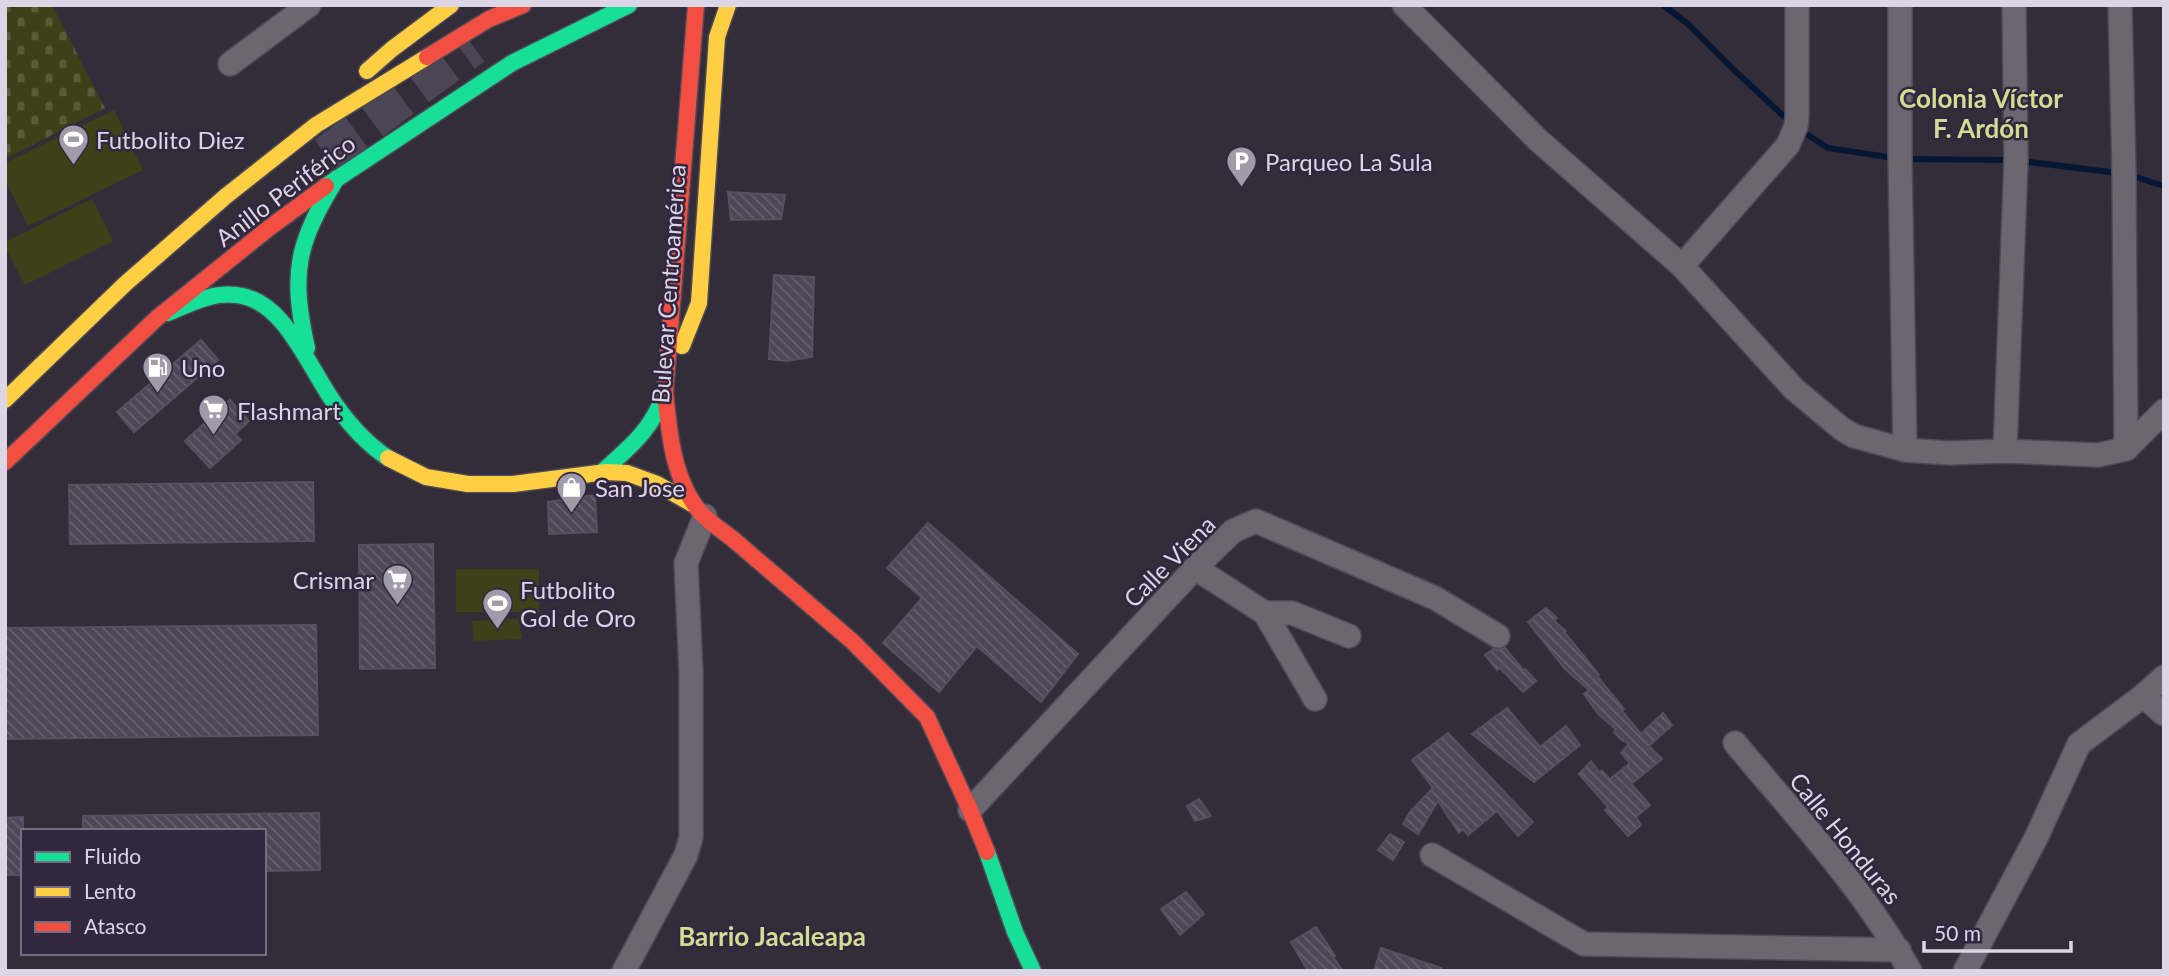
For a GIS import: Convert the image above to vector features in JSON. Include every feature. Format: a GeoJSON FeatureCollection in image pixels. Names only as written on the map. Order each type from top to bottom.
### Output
{"type":"FeatureCollection","features":[{"type":"Feature","properties":{"kind":"main road"},"geometry":{"type":"LineString","coordinates":[[316,125],[351,85],[451,5]]}},
{"type":"Feature","properties":{"kind":"main road","name":"Anillo Periférico"},"geometry":{"type":"LineString","coordinates":[[5,400],[125,284],[226,196],[316,125],[489,19],[523,5]]}},
{"type":"Feature","properties":{"kind":"main road","name":"Anillo Periférico"},"geometry":{"type":"LineString","coordinates":[[5,461],[157,317],[337,178],[512,63],[629,5]]}},
{"type":"Feature","properties":{"kind":"main road","name":"Bulevar Centroamérica"},"geometry":{"type":"LineString","coordinates":[[696,5],[665,392],[666,408],[679,472],[700,510],[734,540]]}},
{"type":"Feature","properties":{"kind":"main road","name":"Bulevar Centroamérica"},"geometry":{"type":"LineString","coordinates":[[713,5],[680,394],[684,443],[705,498],[734,540]]}},
{"type":"Feature","properties":{"kind":"main road"},"geometry":{"type":"LineString","coordinates":[[682,346],[699,303],[717,37],[728,5]]}},
{"type":"Feature","properties":{"kind":"main road"},"geometry":{"type":"LineString","coordinates":[[311,366],[297,298],[299,263],[310,225],[337,178]]}},
{"type":"Feature","properties":{"kind":"main road"},"geometry":{"type":"LineString","coordinates":[[157,317],[221,295],[243,296],[264,305],[280,319],[341,411],[382,453],[419,475],[449,484],[493,484],[620,472],[666,488],[700,510]]}},
{"type":"Feature","properties":{"kind":"main road"},"geometry":{"type":"LineString","coordinates":[[602,472],[649,429],[658,414],[665,392]]}},
{"type":"Feature","properties":{"kind":"main road"},"geometry":{"type":"LineString","coordinates":[[5,447],[28,418]]}},
{"type":"Feature","properties":{"kind":"main road"},"geometry":{"type":"LineString","coordinates":[[734,540],[853,642],[927,717],[970,810],[1015,932],[1033,971]]}},
{"type":"Feature","properties":{"kind":"street"},"geometry":{"type":"LineString","coordinates":[[230,64],[309,5]]}},
{"type":"Feature","properties":{"kind":"street"},"geometry":{"type":"LineString","coordinates":[[1404,5],[1538,140],[1682,266],[1794,389],[1842,429],[1872,442],[1905,450],[2098,455],[2126,449],[2164,411]]}},
{"type":"Feature","properties":{"kind":"street"},"geometry":{"type":"LineString","coordinates":[[1682,266],[1788,145],[1796,127],[1799,93],[1797,5]]}},
{"type":"Feature","properties":{"kind":"street"},"geometry":{"type":"LineString","coordinates":[[1900,5],[1899,159],[1905,450]]}},
{"type":"Feature","properties":{"kind":"street"},"geometry":{"type":"LineString","coordinates":[[2005,451],[2015,160],[2014,5]]}},
{"type":"Feature","properties":{"kind":"street"},"geometry":{"type":"LineString","coordinates":[[2120,5],[2126,449]]}},
{"type":"Feature","properties":{"kind":"street"},"geometry":{"type":"LineString","coordinates":[[624,971],[686,855],[691,837],[691,673],[686,563],[700,510]]}},
{"type":"Feature","properties":{"kind":"street","name":"Calle Viena"},"geometry":{"type":"LineString","coordinates":[[970,810],[1195,568],[1233,531],[1256,521],[1435,598],[1498,636]]}},
{"type":"Feature","properties":{"kind":"street"},"geometry":{"type":"LineString","coordinates":[[1195,568],[1265,613],[1315,699]]}},
{"type":"Feature","properties":{"kind":"street"},"geometry":{"type":"LineString","coordinates":[[1265,613],[1292,613],[1349,636]]}},
{"type":"Feature","properties":{"kind":"street"},"geometry":{"type":"LineString","coordinates":[[1965,971],[2036,838],[2079,744],[2163,679]]}},
{"type":"Feature","properties":{"kind":"street"},"geometry":{"type":"LineString","coordinates":[[2143,696],[2164,714]]}},
{"type":"Feature","properties":{"kind":"street","name":"Calle Honduras"},"geometry":{"type":"LineString","coordinates":[[1735,743],[1838,866],[1883,926],[1910,971]]}},
{"type":"Feature","properties":{"kind":"street"},"geometry":{"type":"LineString","coordinates":[[1432,855],[1584,944],[1899,950]]}},
{"type":"Feature","properties":{"kind":"green space"},"geometry":{"type":"Polygon","coordinates":[[[5,5],[52,5],[105,108],[5,159],[5,5]]]}},
{"type":"Feature","properties":{"kind":"green space","name":"Futbolito Diez"},"geometry":{"type":"Polygon","coordinates":[[[114,110],[143,170],[28,226],[5,180],[5,163],[114,110]]]}},
{"type":"Feature","properties":{"kind":"green space","name":"Futbolito Diez"},"geometry":{"type":"Polygon","coordinates":[[[92,199],[113,241],[25,285],[5,247],[5,242],[92,199]]]}},
{"type":"Feature","properties":{"kind":"green space"},"geometry":{"type":"Polygon","coordinates":[[[456,569],[539,569],[539,612],[456,612],[456,569]]]}},
{"type":"Feature","properties":{"kind":"green space","name":"Futbolito Gol de Oro"},"geometry":{"type":"Polygon","coordinates":[[[518,619],[523,639],[474,641],[472,621],[518,619]]]}},
{"type":"Feature","properties":{"kind":"building"},"geometry":{"type":"Polygon","coordinates":[[[728,192],[785,195],[781,219],[731,220],[728,192]]]}},
{"type":"Feature","properties":{"kind":"building"},"geometry":{"type":"Polygon","coordinates":[[[774,275],[814,277],[812,357],[787,361],[769,359],[774,275]]]}},
{"type":"Feature","properties":{"kind":"building","name":"Uno"},"geometry":{"type":"Polygon","coordinates":[[[201,340],[218,360],[134,432],[117,412],[201,340]]]}},
{"type":"Feature","properties":{"kind":"building","name":"Flashmart"},"geometry":{"type":"Polygon","coordinates":[[[230,400],[249,421],[235,434],[241,440],[210,468],[185,441],[230,400]]]}},
{"type":"Feature","properties":{"kind":"building"},"geometry":{"type":"Polygon","coordinates":[[[313,482],[314,541],[70,544],[69,485],[313,482]]]}},
{"type":"Feature","properties":{"kind":"building","name":"San Jose"},"geometry":{"type":"Polygon","coordinates":[[[595,495],[597,532],[549,534],[548,502],[595,495]]]}},
{"type":"Feature","properties":{"kind":"building"},"geometry":{"type":"Polygon","coordinates":[[[928,523],[1078,654],[1041,702],[977,646],[939,692],[883,643],[922,598],[887,568],[928,523]]]}},
{"type":"Feature","properties":{"kind":"building","name":"Crismar"},"geometry":{"type":"Polygon","coordinates":[[[433,544],[435,668],[360,669],[359,545],[433,544]]]}},
{"type":"Feature","properties":{"kind":"building"},"geometry":{"type":"Polygon","coordinates":[[[1546,608],[1557,618],[1554,621],[1566,631],[1564,632],[1641,734],[1663,713],[1672,725],[1649,746],[1662,759],[1631,784],[1650,805],[1636,817],[1641,825],[1628,836],[1605,810],[1608,807],[1579,774],[1591,761],[1599,772],[1602,771],[1610,779],[1630,763],[1621,753],[1629,744],[1620,739],[1614,732],[1616,729],[1599,715],[1584,694],[1589,690],[1565,669],[1528,622],[1546,608]]]}},
{"type":"Feature","properties":{"kind":"building"},"geometry":{"type":"Polygon","coordinates":[[[316,625],[318,735],[5,739],[5,628],[316,625]]]}},
{"type":"Feature","properties":{"kind":"building"},"geometry":{"type":"Polygon","coordinates":[[[1505,648],[1536,681],[1523,692],[1500,668],[1497,670],[1485,655],[1493,649],[1505,648]]]}},
{"type":"Feature","properties":{"kind":"building"},"geometry":{"type":"Polygon","coordinates":[[[1507,708],[1540,747],[1566,726],[1580,745],[1534,782],[1472,734],[1507,708]]]}},
{"type":"Feature","properties":{"kind":"building"},"geometry":{"type":"Polygon","coordinates":[[[1448,733],[1533,822],[1518,836],[1497,811],[1468,835],[1463,829],[1459,833],[1438,801],[1418,834],[1403,824],[1410,812],[1433,788],[1412,760],[1448,733]]]}},
{"type":"Feature","properties":{"kind":"building"},"geometry":{"type":"Polygon","coordinates":[[[1199,799],[1211,816],[1195,821],[1187,806],[1199,799]]]}},
{"type":"Feature","properties":{"kind":"building"},"geometry":{"type":"Polygon","coordinates":[[[319,813],[320,870],[266,871],[266,829],[83,829],[83,816],[319,813]]]}},
{"type":"Feature","properties":{"kind":"building"},"geometry":{"type":"Polygon","coordinates":[[[23,817],[21,875],[5,875],[5,818],[23,817]]]}},
{"type":"Feature","properties":{"kind":"building"},"geometry":{"type":"Polygon","coordinates":[[[1390,834],[1404,842],[1393,860],[1378,850],[1390,834]]]}},
{"type":"Feature","properties":{"kind":"building"},"geometry":{"type":"Polygon","coordinates":[[[1186,892],[1204,914],[1180,935],[1161,909],[1186,892]]]}},
{"type":"Feature","properties":{"kind":"building"},"geometry":{"type":"Polygon","coordinates":[[[1316,927],[1343,971],[1308,971],[1291,942],[1316,927]]]}},
{"type":"Feature","properties":{"kind":"building"},"geometry":{"type":"Polygon","coordinates":[[[1381,948],[1441,968],[1440,971],[1374,971],[1381,948]]]}},
{"type":"Feature","properties":{"kind":"waterway"},"geometry":{"type":"LineString","coordinates":[[1663,5],[1688,24],[1789,121]]}},
{"type":"Feature","properties":{"kind":"waterway"},"geometry":{"type":"LineString","coordinates":[[1800,130],[1828,148],[1895,158]]}},
{"type":"Feature","properties":{"kind":"waterway"},"geometry":{"type":"LineString","coordinates":[[1906,159],[2011,160]]}},
{"type":"Feature","properties":{"kind":"waterway"},"geometry":{"type":"LineString","coordinates":[[2021,161],[2118,173]]}},
{"type":"Feature","properties":{"kind":"waterway"},"geometry":{"type":"LineString","coordinates":[[2129,175],[2164,186]]}},
{"type":"Feature","properties":{"kind":"tunnel"},"geometry":{"type":"LineString","coordinates":[[326,155],[473,46]]}},
{"type":"Feature","properties":{"kind":"traffic: fast"},"geometry":{"type":"LineString","coordinates":[[326,186],[512,63],[629,5]]}},
{"type":"Feature","properties":{"kind":"traffic: fast"},"geometry":{"type":"LineString","coordinates":[[307,348],[299,299],[301,259],[313,221],[337,178]]}},
{"type":"Feature","properties":{"kind":"traffic: fast"},"geometry":{"type":"LineString","coordinates":[[168,313],[218,295],[253,299],[282,322],[346,419],[388,458]]}},
{"type":"Feature","properties":{"kind":"traffic: fast"},"geometry":{"type":"LineString","coordinates":[[602,472],[647,427],[665,392]]}},
{"type":"Feature","properties":{"kind":"traffic: fast"},"geometry":{"type":"LineString","coordinates":[[987,852],[1015,932],[1033,971]]}},
{"type":"Feature","properties":{"kind":"traffic: slow"},"geometry":{"type":"LineString","coordinates":[[367,71],[451,5]]}},
{"type":"Feature","properties":{"kind":"traffic: slow"},"geometry":{"type":"LineString","coordinates":[[682,346],[699,303],[717,37],[728,5]]}},
{"type":"Feature","properties":{"kind":"traffic: slow"},"geometry":{"type":"LineString","coordinates":[[5,400],[125,284],[226,196],[316,125],[427,57]]}},
{"type":"Feature","properties":{"kind":"traffic: slow"},"geometry":{"type":"LineString","coordinates":[[388,458],[426,477],[468,484],[513,484],[606,472],[627,473],[657,484],[694,505]]}},
{"type":"Feature","properties":{"kind":"traffic: jam"},"geometry":{"type":"LineString","coordinates":[[427,57],[489,19],[523,5]]}},
{"type":"Feature","properties":{"kind":"traffic: jam"},"geometry":{"type":"LineString","coordinates":[[696,5],[665,392],[674,455],[684,485],[700,512],[734,540]]}},
{"type":"Feature","properties":{"kind":"traffic: jam"},"geometry":{"type":"LineString","coordinates":[[5,462],[157,318],[326,186]]}},
{"type":"Feature","properties":{"kind":"traffic: jam"},"geometry":{"type":"LineString","coordinates":[[734,540],[853,642],[927,717],[987,852]]}},
{"type":"Feature","properties":{"kind":"place","name":"Futbolito Diez"},"geometry":{"type":"Point","coordinates":[73,166]}},
{"type":"Feature","properties":{"kind":"place","name":"Parqueo La Sula"},"geometry":{"type":"Point","coordinates":[1242,188]}},
{"type":"Feature","properties":{"kind":"place","name":"Uno"},"geometry":{"type":"Point","coordinates":[158,394]}},
{"type":"Feature","properties":{"kind":"place","name":"Flashmart"},"geometry":{"type":"Point","coordinates":[214,437]}},
{"type":"Feature","properties":{"kind":"place","name":"San Jose"},"geometry":{"type":"Point","coordinates":[572,514]}},
{"type":"Feature","properties":{"kind":"place","name":"Crismar"},"geometry":{"type":"Point","coordinates":[397,606]}},
{"type":"Feature","properties":{"kind":"place","name":"Futbolito Gol de Oro"},"geometry":{"type":"Point","coordinates":[497,630]}},
{"type":"Feature","properties":{"kind":"district","name":"Colonia Víctor F. Ardón"},"geometry":{"type":"Point","coordinates":[1981,113]}},
{"type":"Feature","properties":{"kind":"district","name":"Barrio Jacaleapa"},"geometry":{"type":"Point","coordinates":[772,936]}}]}
